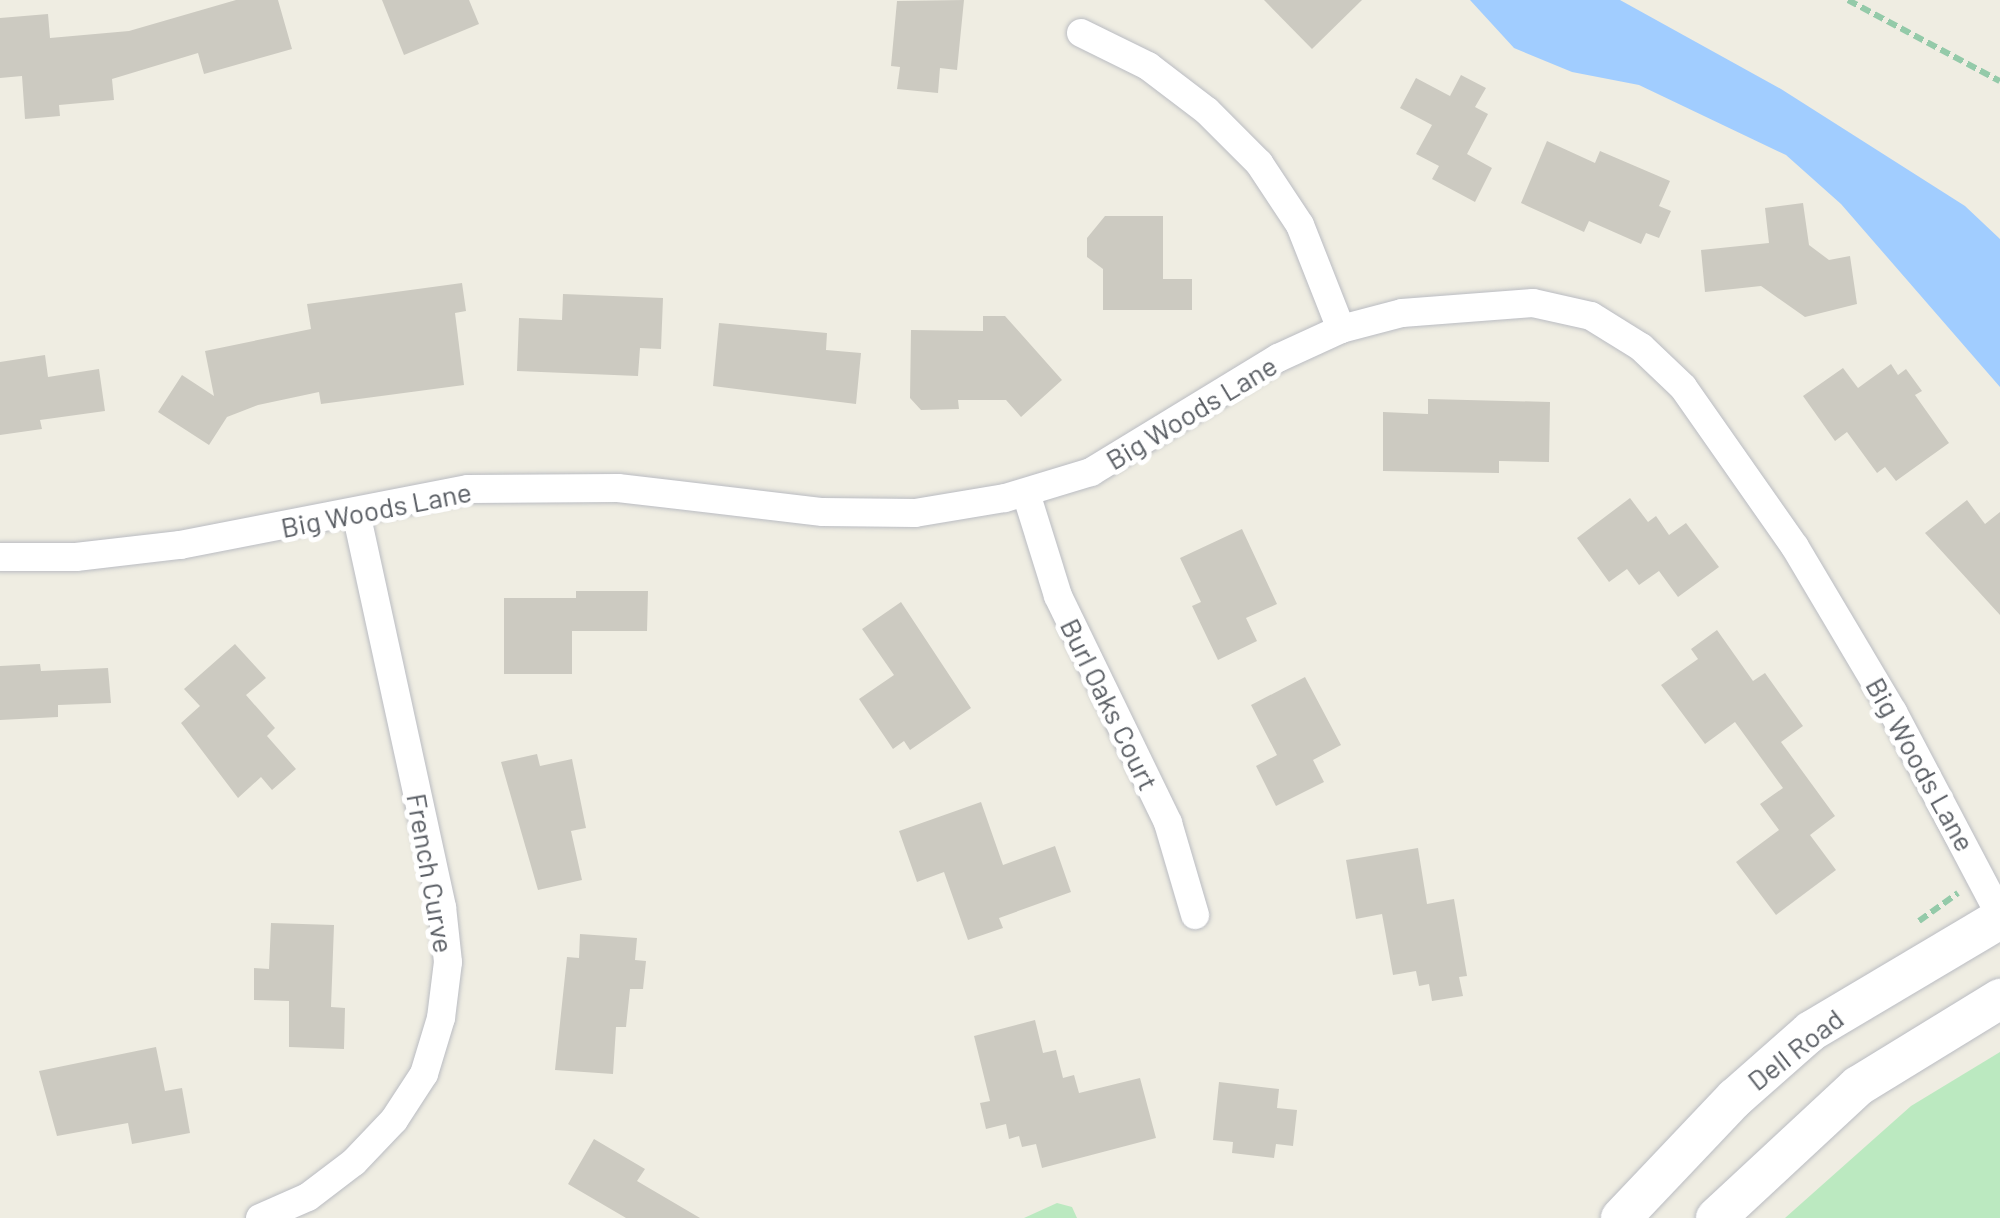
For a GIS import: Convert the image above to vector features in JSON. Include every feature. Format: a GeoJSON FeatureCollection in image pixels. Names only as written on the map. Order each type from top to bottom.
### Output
{"type":"FeatureCollection","features":[{"type":"Feature","properties":{"kind":"main road","name":"Dell Road"},"geometry":{"type":"LineString","coordinates":[[1621,1218],[1722,1111],[1811,1031],[2000,917]]}},
{"type":"Feature","properties":{"kind":"main road"},"geometry":{"type":"LineString","coordinates":[[1716,1218],[1858,1086],[2000,999]]}},
{"type":"Feature","properties":{"kind":"street"},"geometry":{"type":"LineString","coordinates":[[1082,33],[1148,66],[1207,110],[1259,163],[1300,225],[1341,329]]}},
{"type":"Feature","properties":{"kind":"street","name":"Big Woods Lane"},"geometry":{"type":"LineString","coordinates":[[0,557],[180,544],[468,489],[618,488],[823,512],[915,513],[1026,493],[1091,472],[1278,358],[1341,329],[1402,312],[1533,303],[1591,316],[1641,347],[1683,387],[1796,547],[1902,728],[2000,917]]}},
{"type":"Feature","properties":{"kind":"street","name":"Burl Oaks Court"},"geometry":{"type":"LineString","coordinates":[[1026,493],[1058,596],[1168,824],[1195,914]]}},
{"type":"Feature","properties":{"kind":"street","name":"French Curve"},"geometry":{"type":"LineString","coordinates":[[260,1218],[308,1197],[354,1162],[394,1120],[424,1074],[441,1018],[448,962],[442,907],[356,513]]}},
{"type":"Feature","properties":{"kind":"path"},"geometry":{"type":"LineString","coordinates":[[1848,0],[2000,80]]}},
{"type":"Feature","properties":{"kind":"green space"},"geometry":{"type":"Polygon","coordinates":[[[2000,1052],[2000,1218],[1785,1218],[1911,1106],[2000,1052]]]}},
{"type":"Feature","properties":{"kind":"green space"},"geometry":{"type":"Polygon","coordinates":[[[1057,1203],[1072,1207],[1077,1218],[1024,1218],[1057,1203]]]}},
{"type":"Feature","properties":{"kind":"water"},"geometry":{"type":"Polygon","coordinates":[[[1470,0],[1620,0],[1781,89],[1965,206],[2000,239],[2000,387],[1841,204],[1786,155],[1639,85],[1572,72],[1514,48],[1470,0]]]}},
{"type":"Feature","properties":{"kind":"building"},"geometry":{"type":"Polygon","coordinates":[[[236,0],[278,0],[292,49],[204,74],[198,53],[112,79],[114,100],[59,105],[60,116],[25,119],[22,76],[0,78],[0,18],[48,14],[50,38],[129,31],[236,0]]]}},
{"type":"Feature","properties":{"kind":"building"},"geometry":{"type":"Polygon","coordinates":[[[382,0],[469,0],[479,24],[404,55],[382,0]]]}},
{"type":"Feature","properties":{"kind":"building"},"geometry":{"type":"Polygon","coordinates":[[[964,0],[957,70],[940,68],[938,93],[897,89],[900,67],[891,66],[897,1],[964,0]]]}},
{"type":"Feature","properties":{"kind":"building"},"geometry":{"type":"Polygon","coordinates":[[[1264,0],[1362,0],[1312,49],[1264,0]]]}},
{"type":"Feature","properties":{"kind":"building"},"geometry":{"type":"Polygon","coordinates":[[[1461,75],[1486,88],[1475,107],[1488,114],[1467,154],[1492,168],[1475,202],[1432,179],[1439,166],[1416,154],[1432,125],[1400,108],[1416,78],[1450,96],[1461,75]]]}},
{"type":"Feature","properties":{"kind":"building"},"geometry":{"type":"Polygon","coordinates":[[[1547,141],[1595,163],[1600,151],[1670,181],[1659,206],[1671,211],[1659,238],[1646,233],[1641,244],[1589,221],[1584,232],[1521,203],[1547,141]]]}},
{"type":"Feature","properties":{"kind":"building"},"geometry":{"type":"Polygon","coordinates":[[[1803,203],[1809,245],[1829,260],[1850,256],[1857,304],[1805,317],[1761,286],[1705,292],[1701,250],[1769,243],[1765,208],[1803,203]]]}},
{"type":"Feature","properties":{"kind":"building"},"geometry":{"type":"Polygon","coordinates":[[[1105,216],[1163,216],[1163,279],[1192,279],[1192,310],[1103,310],[1103,269],[1087,257],[1087,238],[1105,216]]]}},
{"type":"Feature","properties":{"kind":"building"},"geometry":{"type":"Polygon","coordinates":[[[462,283],[466,311],[455,313],[464,385],[321,404],[319,392],[258,405],[227,417],[209,445],[158,412],[182,375],[214,396],[205,351],[311,329],[307,304],[462,283]]]}},
{"type":"Feature","properties":{"kind":"building"},"geometry":{"type":"Polygon","coordinates":[[[563,294],[663,298],[661,349],[640,348],[638,376],[517,371],[519,318],[562,320],[563,294]]]}},
{"type":"Feature","properties":{"kind":"building"},"geometry":{"type":"Polygon","coordinates":[[[983,316],[1005,316],[1062,380],[1021,417],[1006,400],[958,400],[959,409],[921,410],[910,398],[911,330],[983,331],[983,316]]]}},
{"type":"Feature","properties":{"kind":"building"},"geometry":{"type":"Polygon","coordinates":[[[719,323],[827,333],[826,350],[861,353],[856,404],[713,386],[719,323]]]}},
{"type":"Feature","properties":{"kind":"building"},"geometry":{"type":"Polygon","coordinates":[[[45,355],[48,377],[99,369],[105,411],[40,420],[42,429],[0,435],[0,362],[45,355]]]}},
{"type":"Feature","properties":{"kind":"building"},"geometry":{"type":"Polygon","coordinates":[[[1891,364],[1898,375],[1906,369],[1922,391],[1915,395],[1949,443],[1896,481],[1885,467],[1877,473],[1847,432],[1835,441],[1803,396],[1843,368],[1858,388],[1891,364]]]}},
{"type":"Feature","properties":{"kind":"building"},"geometry":{"type":"Polygon","coordinates":[[[1428,399],[1550,402],[1549,462],[1499,461],[1499,473],[1383,471],[1383,412],[1428,414],[1428,399]]]}},
{"type":"Feature","properties":{"kind":"building"},"geometry":{"type":"Polygon","coordinates":[[[1630,498],[1648,522],[1656,516],[1669,535],[1686,523],[1719,567],[1678,597],[1659,571],[1639,585],[1627,569],[1609,582],[1577,538],[1630,498]]]}},
{"type":"Feature","properties":{"kind":"building"},"geometry":{"type":"Polygon","coordinates":[[[1967,500],[1985,524],[2000,512],[2000,615],[1925,533],[1967,500]]]}},
{"type":"Feature","properties":{"kind":"building"},"geometry":{"type":"Polygon","coordinates":[[[1242,529],[1277,604],[1246,618],[1257,641],[1218,660],[1192,606],[1201,602],[1180,558],[1242,529]]]}},
{"type":"Feature","properties":{"kind":"building"},"geometry":{"type":"Polygon","coordinates":[[[576,591],[648,591],[647,631],[572,631],[572,674],[504,674],[504,598],[576,598],[576,591]]]}},
{"type":"Feature","properties":{"kind":"building"},"geometry":{"type":"Polygon","coordinates":[[[901,602],[971,708],[910,750],[904,741],[893,749],[859,699],[894,675],[862,629],[901,602]]]}},
{"type":"Feature","properties":{"kind":"building"},"geometry":{"type":"Polygon","coordinates":[[[1717,630],[1753,681],[1765,673],[1803,726],[1781,742],[1835,816],[1810,835],[1836,870],[1776,915],[1736,862],[1779,830],[1760,804],[1783,788],[1735,722],[1705,744],[1661,685],[1698,659],[1691,649],[1717,630]]]}},
{"type":"Feature","properties":{"kind":"building"},"geometry":{"type":"Polygon","coordinates":[[[235,644],[266,678],[246,695],[275,728],[267,736],[296,769],[272,790],[261,777],[238,798],[181,723],[200,706],[184,689],[235,644]]]}},
{"type":"Feature","properties":{"kind":"building"},"geometry":{"type":"Polygon","coordinates":[[[40,664],[41,671],[108,668],[111,703],[58,705],[58,717],[0,720],[0,666],[40,664]]]}},
{"type":"Feature","properties":{"kind":"building"},"geometry":{"type":"Polygon","coordinates":[[[1305,677],[1341,745],[1313,760],[1324,782],[1276,806],[1256,766],[1277,755],[1251,705],[1305,677]]]}},
{"type":"Feature","properties":{"kind":"building"},"geometry":{"type":"Polygon","coordinates":[[[537,754],[540,766],[572,759],[586,828],[571,831],[582,880],[538,890],[501,762],[537,754]]]}},
{"type":"Feature","properties":{"kind":"building"},"geometry":{"type":"Polygon","coordinates":[[[981,802],[1003,865],[1055,846],[1071,892],[999,918],[1003,928],[968,940],[944,872],[917,882],[899,831],[981,802]]]}},
{"type":"Feature","properties":{"kind":"building"},"geometry":{"type":"Polygon","coordinates":[[[1418,848],[1427,904],[1454,899],[1467,976],[1459,977],[1463,996],[1432,1001],[1429,984],[1419,986],[1416,971],[1393,975],[1382,914],[1356,919],[1346,860],[1418,848]]]}},
{"type":"Feature","properties":{"kind":"building"},"geometry":{"type":"Polygon","coordinates":[[[271,923],[334,925],[331,1007],[345,1008],[344,1049],[289,1047],[289,1001],[254,1000],[254,968],[269,969],[271,923]]]}},
{"type":"Feature","properties":{"kind":"building"},"geometry":{"type":"Polygon","coordinates":[[[580,934],[637,938],[635,960],[646,961],[643,989],[630,989],[626,1027],[616,1027],[613,1074],[555,1070],[567,957],[579,958],[580,934]]]}},
{"type":"Feature","properties":{"kind":"building"},"geometry":{"type":"Polygon","coordinates":[[[1035,1020],[1043,1053],[1056,1050],[1063,1078],[1074,1075],[1079,1093],[1140,1078],[1156,1138],[1042,1168],[1036,1144],[1022,1147],[1019,1136],[1009,1139],[1006,1124],[986,1129],[980,1103],[990,1101],[974,1036],[1035,1020]]]}},
{"type":"Feature","properties":{"kind":"building"},"geometry":{"type":"Polygon","coordinates":[[[156,1047],[165,1091],[182,1088],[190,1133],[132,1144],[128,1123],[57,1136],[39,1071],[156,1047]]]}},
{"type":"Feature","properties":{"kind":"building"},"geometry":{"type":"Polygon","coordinates":[[[1219,1082],[1279,1089],[1277,1108],[1297,1110],[1293,1146],[1276,1144],[1274,1158],[1232,1153],[1233,1142],[1213,1140],[1219,1082]]]}},
{"type":"Feature","properties":{"kind":"building"},"geometry":{"type":"Polygon","coordinates":[[[594,1139],[645,1169],[637,1181],[700,1218],[626,1218],[568,1184],[594,1139]]]}}]}
